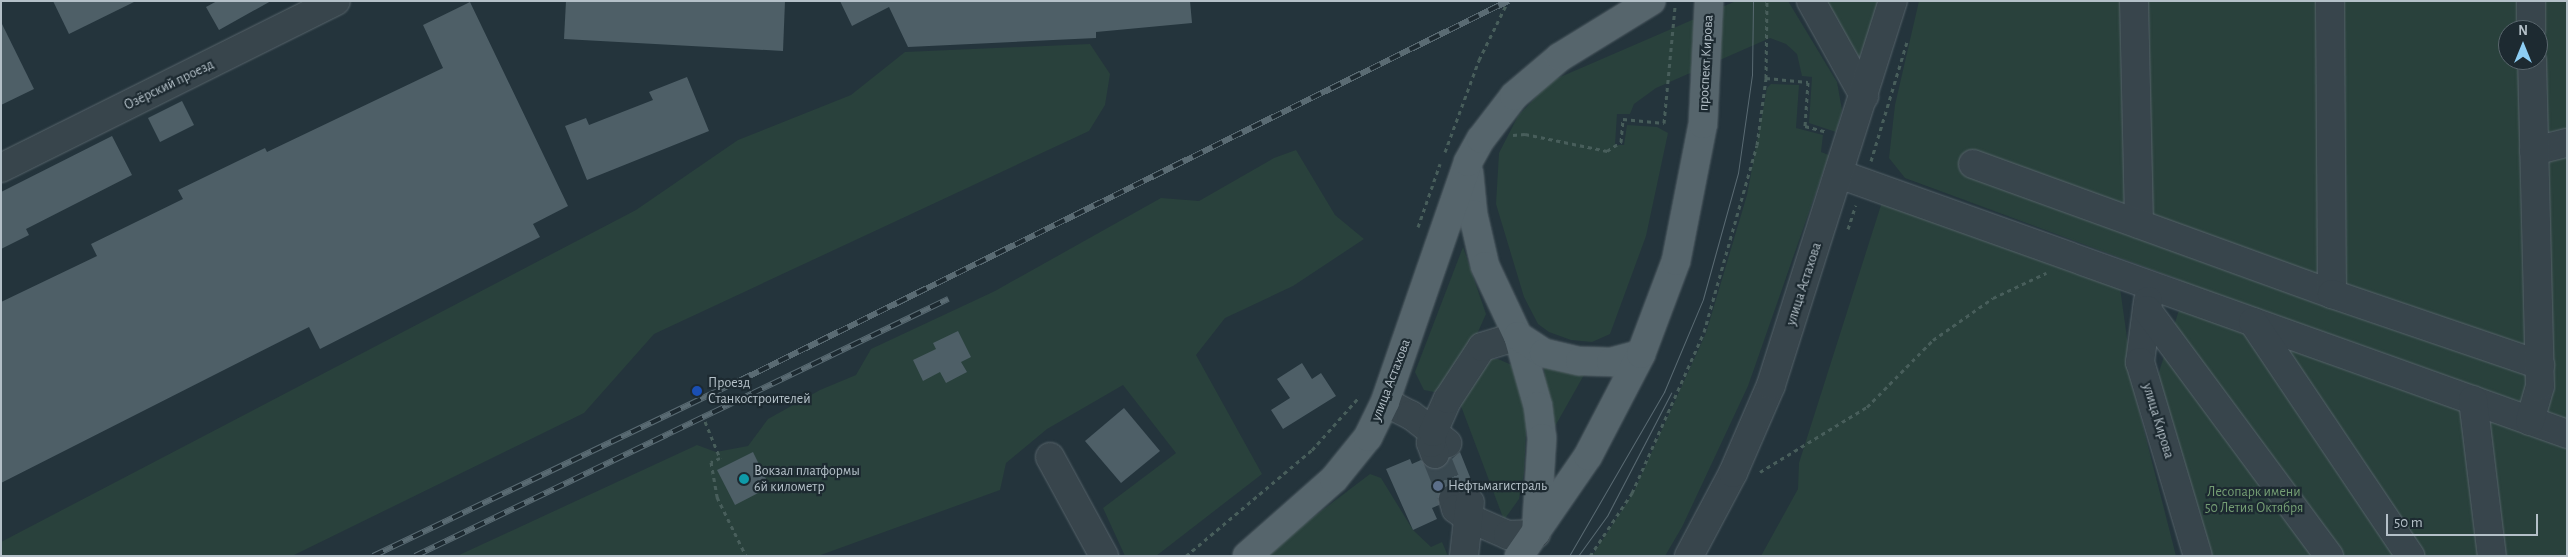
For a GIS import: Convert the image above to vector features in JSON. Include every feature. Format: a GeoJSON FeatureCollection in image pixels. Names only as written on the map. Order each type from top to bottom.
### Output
{"type":"FeatureCollection","features":[{"type":"Feature","properties":{"kind":"main road"},"geometry":{"type":"LineString","coordinates":[[1536,534],[1542,438],[1538,406],[1518,336],[1485,266],[1472,214],[1474,150],[1514,96],[1560,57],[1651,1]]}},
{"type":"Feature","properties":{"kind":"main road","name":"проспект Кирова"},"geometry":{"type":"LineString","coordinates":[[1641,354],[1676,261],[1703,124],[1709,1]]}},
{"type":"Feature","properties":{"kind":"main road","name":"улица Астахова"},"geometry":{"type":"LineString","coordinates":[[1247,556],[1334,479],[1368,437],[1373,397],[1474,150]]}},
{"type":"Feature","properties":{"kind":"main road"},"geometry":{"type":"LineString","coordinates":[[1518,336],[1544,353],[1580,362],[1611,362],[1641,354]]}},
{"type":"Feature","properties":{"kind":"main road"},"geometry":{"type":"LineString","coordinates":[[1520,556],[1588,456],[1641,354]]}},
{"type":"Feature","properties":{"kind":"street","name":"Озёрский проезд"},"geometry":{"type":"LineString","coordinates":[[1,168],[336,1]]}},
{"type":"Feature","properties":{"kind":"street"},"geometry":{"type":"LineString","coordinates":[[1811,1],[1864,96]]}},
{"type":"Feature","properties":{"kind":"street","name":"улица Астахова"},"geometry":{"type":"LineString","coordinates":[[1689,556],[1733,473],[1771,385],[1893,1]]}},
{"type":"Feature","properties":{"kind":"street"},"geometry":{"type":"LineString","coordinates":[[2134,1],[2139,224]]}},
{"type":"Feature","properties":{"kind":"street"},"geometry":{"type":"LineString","coordinates":[[2330,1],[2332,294]]}},
{"type":"Feature","properties":{"kind":"street"},"geometry":{"type":"LineString","coordinates":[[2531,1],[2531,20]]}},
{"type":"Feature","properties":{"kind":"street"},"geometry":{"type":"LineString","coordinates":[[2530,421],[2540,386],[2532,70]]}},
{"type":"Feature","properties":{"kind":"street"},"geometry":{"type":"LineString","coordinates":[[2534,151],[2567,143]]}},
{"type":"Feature","properties":{"kind":"street"},"geometry":{"type":"LineString","coordinates":[[1972,164],[2332,294],[2540,364]]}},
{"type":"Feature","properties":{"kind":"street"},"geometry":{"type":"LineString","coordinates":[[1839,174],[2067,254],[2148,297],[2191,299],[2567,434]]}},
{"type":"Feature","properties":{"kind":"street"},"geometry":{"type":"LineString","coordinates":[[2148,297],[2329,556]]}},
{"type":"Feature","properties":{"kind":"street","name":"улица Кирова"},"geometry":{"type":"LineString","coordinates":[[2148,297],[2140,362],[2198,556]]}},
{"type":"Feature","properties":{"kind":"street"},"geometry":{"type":"LineString","coordinates":[[2253,322],[2410,556]]}},
{"type":"Feature","properties":{"kind":"street"},"geometry":{"type":"LineString","coordinates":[[1373,397],[1439,445],[1448,399],[1482,347],[1518,336]]}},
{"type":"Feature","properties":{"kind":"street"},"geometry":{"type":"LineString","coordinates":[[2473,400],[2492,556]]}},
{"type":"Feature","properties":{"kind":"street"},"geometry":{"type":"LineString","coordinates":[[1050,456],[1104,556]]}},
{"type":"Feature","properties":{"kind":"street"},"geometry":{"type":"LineString","coordinates":[[1464,556],[1463,504],[1508,535],[1536,534]]}},
{"type":"Feature","properties":{"kind":"path"},"geometry":{"type":"LineString","coordinates":[[1415,237],[1479,60],[1508,1]]}},
{"type":"Feature","properties":{"kind":"path"},"geometry":{"type":"LineString","coordinates":[[1457,118],[1474,150],[1525,134],[1607,151],[1621,142],[1623,119],[1664,123],[1675,1]]}},
{"type":"Feature","properties":{"kind":"path"},"geometry":{"type":"LineString","coordinates":[[1590,556],[1632,493],[1704,332],[1745,195],[1766,78],[1768,1]]}},
{"type":"Feature","properties":{"kind":"path"},"geometry":{"type":"LineString","coordinates":[[1871,162],[1908,38]]}},
{"type":"Feature","properties":{"kind":"path"},"geometry":{"type":"LineString","coordinates":[[1766,78],[1808,82],[1805,117]]}},
{"type":"Feature","properties":{"kind":"path"},"geometry":{"type":"LineString","coordinates":[[1753,476],[1867,407],[1933,340],[1993,298],[2046,274],[2067,254]]}},
{"type":"Feature","properties":{"kind":"path"},"geometry":{"type":"LineString","coordinates":[[1186,556],[1312,450],[1347,415],[1373,397]]}},
{"type":"Feature","properties":{"kind":"path"},"geometry":{"type":"LineString","coordinates":[[702,414],[720,458],[711,462],[717,497],[746,556]]}},
{"type":"Feature","properties":{"kind":"green space"},"geometry":{"type":"Polygon","coordinates":[[[1736,1],[1788,1],[1837,82],[1842,110],[1836,132],[1809,123],[1812,77],[1802,76],[1797,54],[1786,44],[1770,38],[1656,88],[1634,104],[1630,114],[1617,114],[1615,145],[1624,145],[1627,125],[1657,127],[1668,133],[1646,236],[1610,334],[1592,342],[1571,340],[1549,332],[1538,324],[1524,297],[1496,204],[1499,153],[1518,116],[1551,81],[1736,1]]]}},
{"type":"Feature","properties":{"kind":"green space"},"geometry":{"type":"Polygon","coordinates":[[[1819,1],[1880,1],[1860,56],[1854,59],[1819,1]]]}},
{"type":"Feature","properties":{"kind":"green space","name":"Лесопарк имени 50 Летия Октября"},"geometry":{"type":"Polygon","coordinates":[[[1919,1],[2567,1],[2567,556],[2212,556],[2157,378],[2181,304],[2191,299],[2180,280],[1905,178],[1889,158],[1895,105],[1919,1]]]}},
{"type":"Feature","properties":{"kind":"green space"},"geometry":{"type":"Polygon","coordinates":[[[1090,44],[1110,74],[1105,105],[1089,131],[654,334],[584,413],[292,556],[1,556],[1,542],[636,210],[738,140],[851,95],[905,52],[1090,44]]]}},
{"type":"Feature","properties":{"kind":"green space"},"geometry":{"type":"Polygon","coordinates":[[[1771,84],[1799,85],[1796,128],[1823,135],[1821,152],[1829,155],[1748,386],[1682,527],[1665,556],[1592,556],[1633,493],[1706,333],[1747,195],[1767,88],[1771,84]]]}},
{"type":"Feature","properties":{"kind":"green space"},"geometry":{"type":"Polygon","coordinates":[[[1296,150],[1335,215],[1364,239],[1293,286],[1225,318],[1196,355],[1262,474],[1156,556],[1125,556],[1103,508],[1176,453],[1123,385],[1047,429],[1006,463],[1000,490],[818,556],[457,556],[697,445],[716,452],[748,446],[768,419],[820,390],[856,375],[871,349],[995,291],[1161,198],[1199,201],[1274,158],[1296,150]]]}},
{"type":"Feature","properties":{"kind":"green space"},"geometry":{"type":"Polygon","coordinates":[[[1882,202],[2120,288],[2135,395],[2176,556],[1761,556],[1798,489],[1799,463],[1882,202]]]}},
{"type":"Feature","properties":{"kind":"green space"},"geometry":{"type":"Polygon","coordinates":[[[1463,247],[1486,314],[1461,370],[1449,386],[1434,392],[1424,390],[1415,372],[1463,247]]]}},
{"type":"Feature","properties":{"kind":"green space"},"geometry":{"type":"Polygon","coordinates":[[[1484,359],[1498,359],[1514,366],[1528,391],[1524,473],[1519,499],[1504,520],[1461,406],[1461,383],[1484,359]]]}},
{"type":"Feature","properties":{"kind":"green space"},"geometry":{"type":"Polygon","coordinates":[[[1589,366],[1549,437],[1544,367],[1589,366]]]}},
{"type":"Feature","properties":{"kind":"green space"},"geometry":{"type":"Polygon","coordinates":[[[1370,474],[1381,478],[1413,530],[1431,547],[1442,542],[1448,556],[1262,556],[1370,474]]]}},
{"type":"Feature","properties":{"kind":"building"},"geometry":{"type":"Polygon","coordinates":[[[53,1],[136,1],[69,34],[53,1]]]}},
{"type":"Feature","properties":{"kind":"building"},"geometry":{"type":"Polygon","coordinates":[[[217,1],[271,1],[219,30],[206,7],[217,1]]]}},
{"type":"Feature","properties":{"kind":"building"},"geometry":{"type":"Polygon","coordinates":[[[566,1],[785,1],[783,51],[564,39],[566,1]]]}},
{"type":"Feature","properties":{"kind":"building"},"geometry":{"type":"Polygon","coordinates":[[[840,1],[1190,1],[1192,23],[1096,32],[1096,38],[908,47],[889,7],[852,26],[840,1]]]}},
{"type":"Feature","properties":{"kind":"building"},"geometry":{"type":"Polygon","coordinates":[[[470,2],[568,206],[533,224],[540,237],[320,349],[309,327],[1,483],[1,302],[97,256],[91,244],[183,199],[178,190],[265,148],[267,152],[443,68],[423,25],[470,2]]]}},
{"type":"Feature","properties":{"kind":"building"},"geometry":{"type":"Polygon","coordinates":[[[1,22],[34,89],[1,105],[1,22]]]}},
{"type":"Feature","properties":{"kind":"building"},"geometry":{"type":"Polygon","coordinates":[[[687,77],[709,131],[587,180],[565,126],[586,118],[589,125],[653,100],[649,92],[687,77]]]}},
{"type":"Feature","properties":{"kind":"building"},"geometry":{"type":"Polygon","coordinates":[[[182,101],[194,125],[160,142],[148,118],[182,101]]]}},
{"type":"Feature","properties":{"kind":"building"},"geometry":{"type":"Polygon","coordinates":[[[112,136],[132,175],[26,229],[29,235],[1,249],[1,192],[112,136]]]}},
{"type":"Feature","properties":{"kind":"building"},"geometry":{"type":"Polygon","coordinates":[[[958,331],[971,357],[961,362],[967,372],[946,383],[940,372],[923,381],[913,360],[936,349],[933,343],[958,331]]]}},
{"type":"Feature","properties":{"kind":"building"},"geometry":{"type":"Polygon","coordinates":[[[1302,363],[1312,379],[1321,373],[1336,396],[1283,429],[1271,410],[1290,398],[1277,379],[1302,363]]]}},
{"type":"Feature","properties":{"kind":"building"},"geometry":{"type":"Polygon","coordinates":[[[1124,408],[1160,451],[1121,483],[1085,441],[1124,408]]]}},
{"type":"Feature","properties":{"kind":"building","name":"Вокзал платформы 6й километр"},"geometry":{"type":"Polygon","coordinates":[[[753,452],[770,487],[735,505],[717,470],[753,452]]]}},
{"type":"Feature","properties":{"kind":"building"},"geometry":{"type":"Polygon","coordinates":[[[1460,452],[1474,487],[1456,484],[1442,488],[1439,505],[1432,508],[1437,519],[1413,530],[1386,469],[1410,459],[1412,464],[1421,460],[1432,469],[1440,469],[1460,452]]]}},
{"type":"Feature","properties":{"kind":"tunnel"},"geometry":{"type":"LineString","coordinates":[[1435,454],[1453,499]]}},
{"type":"Feature","properties":{"kind":"tram line"},"geometry":{"type":"LineString","coordinates":[[1569,556],[1664,392],[1703,299],[1738,173],[1752,75],[1753,1]]}},
{"type":"Feature","properties":{"kind":"tram line"},"geometry":{"type":"LineString","coordinates":[[1578,556],[1607,516],[1671,393]]}},
{"type":"Feature","properties":{"kind":"railway"},"geometry":{"type":"LineString","coordinates":[[373,556],[739,381],[1508,1]]}},
{"type":"Feature","properties":{"kind":"railway"},"geometry":{"type":"LineString","coordinates":[[415,556],[948,299]]}},
{"type":"Feature","properties":{"kind":"place","name":"Проезд Станкостроителей"},"geometry":{"type":"Point","coordinates":[697,391]}},
{"type":"Feature","properties":{"kind":"place","name":"Вокзал платформы 6й километр"},"geometry":{"type":"Point","coordinates":[744,479]}},
{"type":"Feature","properties":{"kind":"place","name":"Нефтьмагистраль"},"geometry":{"type":"Point","coordinates":[1438,486]}}]}
